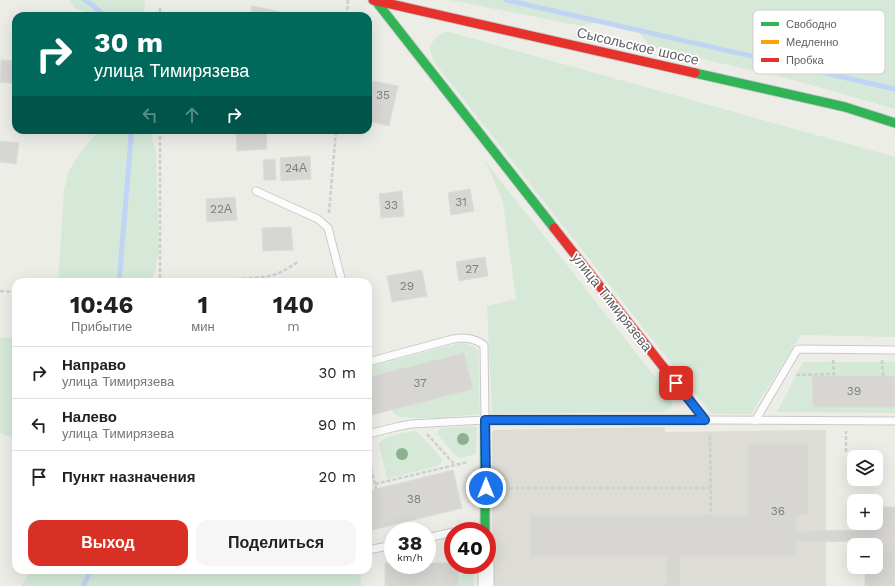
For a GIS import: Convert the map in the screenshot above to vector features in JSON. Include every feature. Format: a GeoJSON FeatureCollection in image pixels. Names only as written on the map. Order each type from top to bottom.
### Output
{"type":"FeatureCollection","features":[{"type":"Feature","properties":{"kind":"main road","name":"Сысольское шоссе"},"geometry":{"type":"LineString","coordinates":[[374,0],[845,107],[895,123]]}},
{"type":"Feature","properties":{"kind":"main road","name":"улица Тимирязева"},"geometry":{"type":"LineString","coordinates":[[374,0],[705,420]]}},
{"type":"Feature","properties":{"kind":"main road"},"geometry":{"type":"LineString","coordinates":[[486,522],[485,420],[705,420]]}},
{"type":"Feature","properties":{"kind":"street"},"geometry":{"type":"LineString","coordinates":[[486,574],[486,586]]}},
{"type":"Feature","properties":{"kind":"lane"},"geometry":{"type":"LineString","coordinates":[[256,192],[318,219],[328,228],[341,278]]}},
{"type":"Feature","properties":{"kind":"lane"},"geometry":{"type":"LineString","coordinates":[[372,361],[453,339],[471,338],[484,345],[485,420],[419,424],[396,427],[372,433]]}},
{"type":"Feature","properties":{"kind":"lane"},"geometry":{"type":"LineString","coordinates":[[755,421],[797,350],[895,350]]}},
{"type":"Feature","properties":{"kind":"lane"},"geometry":{"type":"LineString","coordinates":[[705,420],[895,421]]}},
{"type":"Feature","properties":{"kind":"lane"},"geometry":{"type":"LineString","coordinates":[[372,549],[384,547]]}},
{"type":"Feature","properties":{"kind":"path"},"geometry":{"type":"LineString","coordinates":[[347,12],[348,0]]}},
{"type":"Feature","properties":{"kind":"path"},"geometry":{"type":"LineString","coordinates":[[160,134],[160,278]]}},
{"type":"Feature","properties":{"kind":"path"},"geometry":{"type":"LineString","coordinates":[[328,228],[336,134]]}},
{"type":"Feature","properties":{"kind":"path"},"geometry":{"type":"LineString","coordinates":[[251,278],[273,276],[297,262]]}},
{"type":"Feature","properties":{"kind":"path"},"geometry":{"type":"LineString","coordinates":[[0,291],[12,292]]}},
{"type":"Feature","properties":{"kind":"path"},"geometry":{"type":"LineString","coordinates":[[782,375],[834,374]]}},
{"type":"Feature","properties":{"kind":"path"},"geometry":{"type":"LineString","coordinates":[[846,420],[846,452]]}},
{"type":"Feature","properties":{"kind":"path"},"geometry":{"type":"LineString","coordinates":[[419,424],[455,465]]}},
{"type":"Feature","properties":{"kind":"path"},"geometry":{"type":"LineString","coordinates":[[710,431],[711,515]]}},
{"type":"Feature","properties":{"kind":"path"},"geometry":{"type":"LineString","coordinates":[[375,484],[485,458]]}},
{"type":"Feature","properties":{"kind":"path"},"geometry":{"type":"LineString","coordinates":[[372,472],[376,489]]}},
{"type":"Feature","properties":{"kind":"path"},"geometry":{"type":"LineString","coordinates":[[500,488],[711,488]]}},
{"type":"Feature","properties":{"kind":"shaded area"},"geometry":{"type":"Polygon","coordinates":[[[665,427],[665,432],[826,430],[826,586],[492,586],[492,574],[496,574],[496,522],[492,522],[492,433],[494,430],[665,427]]]}},
{"type":"Feature","properties":{"kind":"green space"},"geometry":{"type":"Polygon","coordinates":[[[70,0],[145,0],[144,12],[84,12],[74,7],[70,0]]]}},
{"type":"Feature","properties":{"kind":"green space"},"geometry":{"type":"Polygon","coordinates":[[[450,0],[895,0],[895,109],[767,74],[885,74],[885,10],[753,10],[753,71],[651,47],[637,30],[597,22],[581,26],[450,0]]]}},
{"type":"Feature","properties":{"kind":"green space"},"geometry":{"type":"Polygon","coordinates":[[[446,31],[895,157],[895,337],[801,335],[751,414],[711,414],[435,63],[430,52],[431,44],[437,36],[446,31]]]}},
{"type":"Feature","properties":{"kind":"green space"},"geometry":{"type":"Polygon","coordinates":[[[96,134],[151,134],[156,152],[159,249],[155,273],[152,278],[58,278],[64,190],[69,170],[80,153],[96,134]]]}},
{"type":"Feature","properties":{"kind":"green space"},"geometry":{"type":"Polygon","coordinates":[[[482,157],[670,396],[673,404],[670,408],[664,412],[492,414],[487,306],[516,299],[503,202],[489,169],[482,157]]]}},
{"type":"Feature","properties":{"kind":"green space"},"geometry":{"type":"Polygon","coordinates":[[[12,337],[12,438],[0,433],[0,338],[12,337]]]}},
{"type":"Feature","properties":{"kind":"green space"},"geometry":{"type":"Polygon","coordinates":[[[460,343],[470,345],[478,350],[480,413],[440,418],[421,418],[400,417],[394,414],[392,410],[473,389],[463,353],[372,376],[372,366],[460,343]]]}},
{"type":"Feature","properties":{"kind":"green space"},"geometry":{"type":"Polygon","coordinates":[[[803,362],[895,362],[895,413],[777,412],[803,362]]]}},
{"type":"Feature","properties":{"kind":"green space"},"geometry":{"type":"Polygon","coordinates":[[[474,426],[477,428],[476,454],[460,458],[456,456],[437,434],[441,428],[474,426]]]}},
{"type":"Feature","properties":{"kind":"green space"},"geometry":{"type":"Polygon","coordinates":[[[415,431],[419,433],[441,458],[442,462],[438,466],[387,479],[379,444],[385,438],[390,436],[415,431]]]}},
{"type":"Feature","properties":{"kind":"green space"},"geometry":{"type":"Polygon","coordinates":[[[28,574],[361,574],[361,586],[21,586],[28,574]]]}},
{"type":"Feature","properties":{"kind":"green space"},"geometry":{"type":"Polygon","coordinates":[[[458,574],[473,574],[474,586],[458,586],[458,574]]]}},
{"type":"Feature","properties":{"kind":"building"},"geometry":{"type":"Polygon","coordinates":[[[252,6],[281,12],[251,12],[252,6]]]}},
{"type":"Feature","properties":{"kind":"building"},"geometry":{"type":"Polygon","coordinates":[[[1,60],[12,61],[12,84],[0,82],[1,60]]]}},
{"type":"Feature","properties":{"kind":"building"},"geometry":{"type":"Polygon","coordinates":[[[373,81],[398,86],[389,126],[372,122],[373,81]]]}},
{"type":"Feature","properties":{"kind":"building"},"geometry":{"type":"Polygon","coordinates":[[[236,134],[266,134],[267,149],[237,151],[236,134]]]}},
{"type":"Feature","properties":{"kind":"building"},"geometry":{"type":"Polygon","coordinates":[[[0,141],[19,143],[16,164],[0,162],[0,141]]]}},
{"type":"Feature","properties":{"kind":"building"},"geometry":{"type":"Polygon","coordinates":[[[310,156],[311,179],[281,181],[280,158],[310,156]]]}},
{"type":"Feature","properties":{"kind":"building"},"geometry":{"type":"Polygon","coordinates":[[[275,159],[276,180],[264,180],[263,160],[275,159]]]}},
{"type":"Feature","properties":{"kind":"building"},"geometry":{"type":"Polygon","coordinates":[[[470,189],[474,211],[451,215],[448,193],[470,189]]]}},
{"type":"Feature","properties":{"kind":"building"},"geometry":{"type":"Polygon","coordinates":[[[402,191],[404,216],[381,218],[379,194],[402,191]]]}},
{"type":"Feature","properties":{"kind":"building"},"geometry":{"type":"Polygon","coordinates":[[[235,197],[237,220],[207,222],[206,199],[235,197]]]}},
{"type":"Feature","properties":{"kind":"building"},"geometry":{"type":"Polygon","coordinates":[[[291,227],[293,250],[263,251],[262,228],[291,227]]]}},
{"type":"Feature","properties":{"kind":"building"},"geometry":{"type":"Polygon","coordinates":[[[485,257],[488,276],[459,281],[456,262],[485,257]]]}},
{"type":"Feature","properties":{"kind":"building"},"geometry":{"type":"Polygon","coordinates":[[[422,270],[427,296],[392,302],[387,276],[422,270]]]}},
{"type":"Feature","properties":{"kind":"building"},"geometry":{"type":"Polygon","coordinates":[[[464,353],[473,389],[372,415],[372,376],[464,353]]]}},
{"type":"Feature","properties":{"kind":"building"},"geometry":{"type":"Polygon","coordinates":[[[812,376],[895,376],[895,407],[813,407],[812,376]]]}},
{"type":"Feature","properties":{"kind":"building"},"geometry":{"type":"Polygon","coordinates":[[[748,444],[808,444],[808,515],[796,515],[796,531],[883,530],[883,507],[895,507],[895,586],[865,586],[865,574],[883,574],[883,538],[847,538],[847,541],[796,542],[796,557],[680,557],[680,586],[667,586],[666,557],[530,557],[530,515],[748,515],[748,444]]]}},
{"type":"Feature","properties":{"kind":"building"},"geometry":{"type":"Polygon","coordinates":[[[453,470],[462,508],[405,522],[384,522],[384,527],[372,530],[372,490],[453,470]]]}},
{"type":"Feature","properties":{"kind":"building"},"geometry":{"type":"Polygon","coordinates":[[[436,563],[444,563],[444,574],[458,574],[458,586],[385,586],[385,574],[436,574],[436,563]]]}},
{"type":"Feature","properties":{"kind":"waterway"},"geometry":{"type":"LineString","coordinates":[[84,0],[100,12]]}},
{"type":"Feature","properties":{"kind":"waterway"},"geometry":{"type":"LineString","coordinates":[[506,0],[753,57]]}},
{"type":"Feature","properties":{"kind":"waterway"},"geometry":{"type":"LineString","coordinates":[[829,74],[895,89]]}},
{"type":"Feature","properties":{"kind":"waterway"},"geometry":{"type":"LineString","coordinates":[[119,278],[130,134]]}},
{"type":"Feature","properties":{"kind":"waterway"},"geometry":{"type":"LineString","coordinates":[[83,586],[89,574]]}},
{"type":"Feature","properties":{"kind":"traffic: fast"},"geometry":{"type":"LineString","coordinates":[[375,0],[554,228]]}},
{"type":"Feature","properties":{"kind":"traffic: fast"},"geometry":{"type":"LineString","coordinates":[[695,73],[845,107],[895,123]]}},
{"type":"Feature","properties":{"kind":"traffic: fast"},"geometry":{"type":"LineString","coordinates":[[485,522],[485,420],[591,420]]}},
{"type":"Feature","properties":{"kind":"traffic: slow"},"geometry":{"type":"LineString","coordinates":[[591,420],[705,420]]}},
{"type":"Feature","properties":{"kind":"traffic: jam"},"geometry":{"type":"LineString","coordinates":[[373,0],[695,73]]}},
{"type":"Feature","properties":{"kind":"traffic: jam"},"geometry":{"type":"LineString","coordinates":[[554,228],[705,420]]}},
{"type":"Feature","properties":{"kind":"route"},"geometry":{"type":"LineString","coordinates":[[486,488],[485,420],[705,420],[676,383]]}}]}
